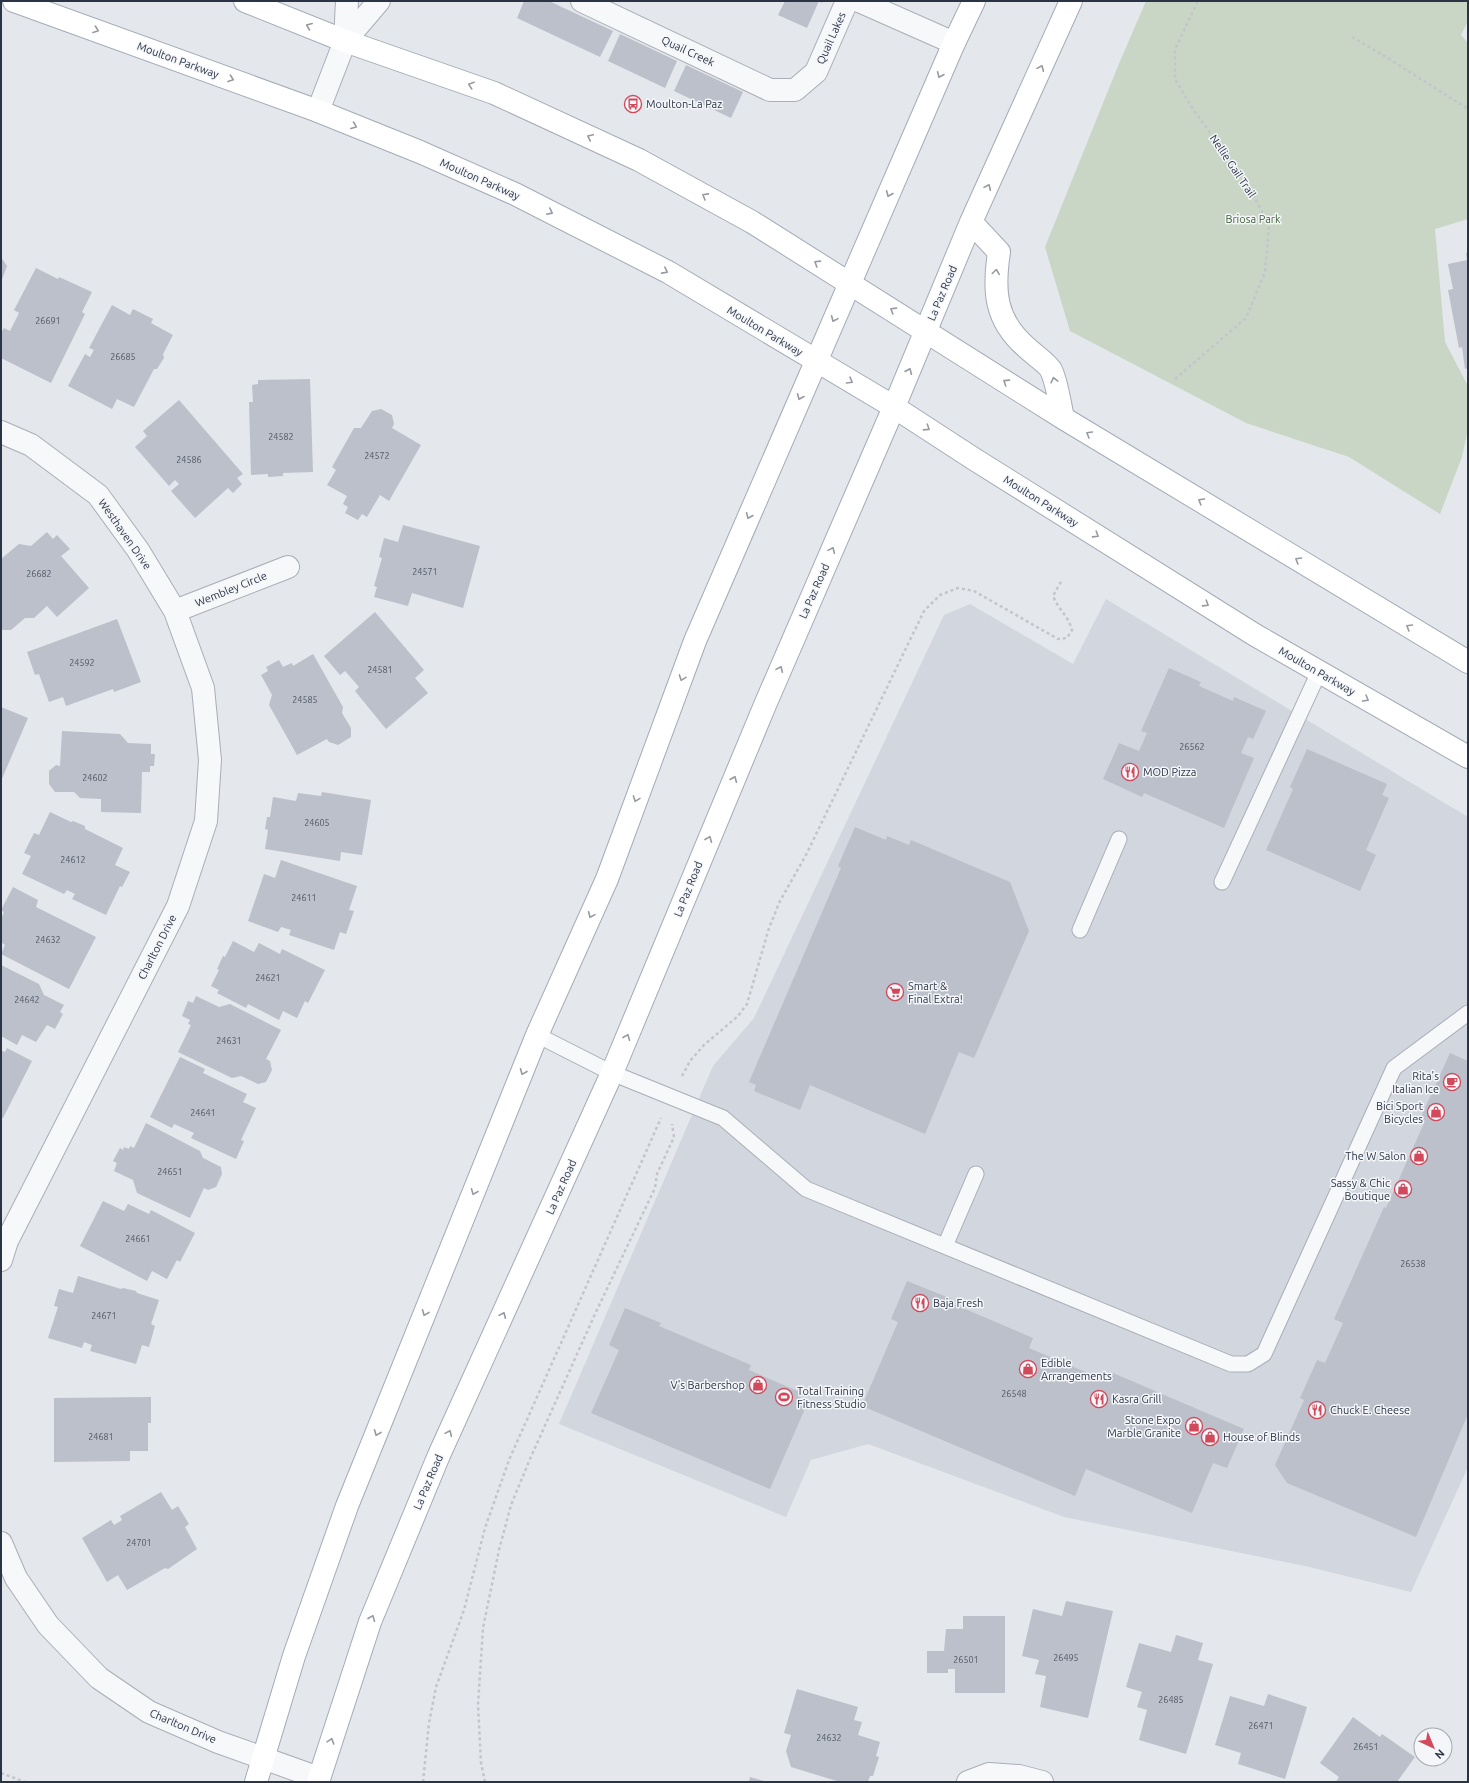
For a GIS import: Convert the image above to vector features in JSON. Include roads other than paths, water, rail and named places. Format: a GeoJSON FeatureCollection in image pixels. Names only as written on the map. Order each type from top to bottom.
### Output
{"type":"FeatureCollection","features":[{"type":"Feature","properties":{"kind":"main road","name":"Moulton Parkway"},"geometry":{"type":"LineString","coordinates":[[14,1],[318,111],[420,152],[515,194],[668,272],[894,407],[994,472],[1256,635],[1468,757]]}},
{"type":"Feature","properties":{"kind":"main road"},"geometry":{"type":"LineString","coordinates":[[245,1],[345,41],[494,93],[639,160],[752,222],[1063,418],[1468,662]]}},
{"type":"Feature","properties":{"kind":"main road"},"geometry":{"type":"LineString","coordinates":[[256,1782],[294,1656],[347,1506],[537,1035],[607,879],[695,641],[954,43],[974,1]]}},
{"type":"Feature","properties":{"kind":"main road","name":"La Paz Road"},"geometry":{"type":"LineString","coordinates":[[319,1780],[370,1622],[439,1455],[612,1073],[765,705],[894,407],[971,222],[1071,1]]}},
{"type":"Feature","properties":{"kind":"main road"},"geometry":{"type":"LineString","coordinates":[[971,222],[999,252],[996,276],[997,300],[1002,318],[1019,341],[1051,369],[1063,418]]}},
{"type":"Feature","properties":{"kind":"street"},"geometry":{"type":"LineString","coordinates":[[318,111],[345,41],[347,1]]}},
{"type":"Feature","properties":{"kind":"street"},"geometry":{"type":"LineString","coordinates":[[345,41],[379,1]]}},
{"type":"Feature","properties":{"kind":"street","name":"Quail Creek"},"geometry":{"type":"LineString","coordinates":[[582,1],[770,90],[795,90]]}},
{"type":"Feature","properties":{"kind":"street","name":"Quail Lakes"},"geometry":{"type":"LineString","coordinates":[[795,90],[816,72],[847,1]]}},
{"type":"Feature","properties":{"kind":"street"},"geometry":{"type":"LineString","coordinates":[[859,1],[954,43]]}},
{"type":"Feature","properties":{"kind":"street","name":"Westhaven Drive"},"geometry":{"type":"LineString","coordinates":[[1,432],[31,445],[98,495],[138,550],[175,611]]}},
{"type":"Feature","properties":{"kind":"street","name":"Wembley Circle"},"geometry":{"type":"LineString","coordinates":[[175,611],[288,567]]}},
{"type":"Feature","properties":{"kind":"street","name":"Charlton Drive"},"geometry":{"type":"LineString","coordinates":[[1,1260],[7,1241],[178,906],[206,821],[210,760],[203,688],[175,611]]}},
{"type":"Feature","properties":{"kind":"street","name":"Charlton Drive"},"geometry":{"type":"LineString","coordinates":[[1,1542],[16,1578],[48,1625],[99,1678],[149,1712],[319,1780]]}},
{"type":"Feature","properties":{"kind":"street"},"geometry":{"type":"LineString","coordinates":[[968,1782],[989,1774],[1019,1776],[1042,1782]]}},
{"type":"Feature","properties":{"kind":"lane"},"geometry":{"type":"LineString","coordinates":[[1222,882],[1319,672]]}},
{"type":"Feature","properties":{"kind":"lane"},"geometry":{"type":"LineString","coordinates":[[1080,930],[1119,840]]}},
{"type":"Feature","properties":{"kind":"lane"},"geometry":{"type":"LineString","coordinates":[[537,1035],[612,1073],[723,1118],[806,1189],[1231,1364],[1248,1364],[1264,1354],[1394,1068],[1468,1013]]}},
{"type":"Feature","properties":{"kind":"lane"},"geometry":{"type":"LineString","coordinates":[[944,1246],[976,1174]]}},
{"type":"Feature","properties":{"kind":"place","name":"Moulton-La Paz"},"geometry":{"type":"Point","coordinates":[633,104]}},
{"type":"Feature","properties":{"kind":"place","name":"MOD Pizza"},"geometry":{"type":"Point","coordinates":[1130,772]}},
{"type":"Feature","properties":{"kind":"place","name":"Smart & Final Extra!"},"geometry":{"type":"Point","coordinates":[895,992]}},
{"type":"Feature","properties":{"kind":"place","name":"Rita's Italian Ice"},"geometry":{"type":"Point","coordinates":[1452,1082]}},
{"type":"Feature","properties":{"kind":"place","name":"Bici Sport Bicycles"},"geometry":{"type":"Point","coordinates":[1436,1112]}},
{"type":"Feature","properties":{"kind":"place","name":"The W Salon"},"geometry":{"type":"Point","coordinates":[1419,1156]}},
{"type":"Feature","properties":{"kind":"place","name":"Sassy & Chic Boutique"},"geometry":{"type":"Point","coordinates":[1403,1189]}},
{"type":"Feature","properties":{"kind":"place","name":"Baja Fresh"},"geometry":{"type":"Point","coordinates":[920,1303]}},
{"type":"Feature","properties":{"kind":"place","name":"Edible Arrangements"},"geometry":{"type":"Point","coordinates":[1028,1369]}},
{"type":"Feature","properties":{"kind":"place","name":"V's Barbershop"},"geometry":{"type":"Point","coordinates":[758,1385]}},
{"type":"Feature","properties":{"kind":"place","name":"Total Training Fitness Studio"},"geometry":{"type":"Point","coordinates":[784,1397]}},
{"type":"Feature","properties":{"kind":"place","name":"Kasra Grill"},"geometry":{"type":"Point","coordinates":[1099,1399]}},
{"type":"Feature","properties":{"kind":"place","name":"Chuck E. Cheese"},"geometry":{"type":"Point","coordinates":[1317,1410]}},
{"type":"Feature","properties":{"kind":"place","name":"Stone Expo Marble Granite"},"geometry":{"type":"Point","coordinates":[1194,1426]}},
{"type":"Feature","properties":{"kind":"place","name":"House of Blinds"},"geometry":{"type":"Point","coordinates":[1210,1437]}},
{"type":"Feature","properties":{"kind":"park label","name":"Briosa Park"},"geometry":{"type":"Point","coordinates":[1253,219]}}]}
